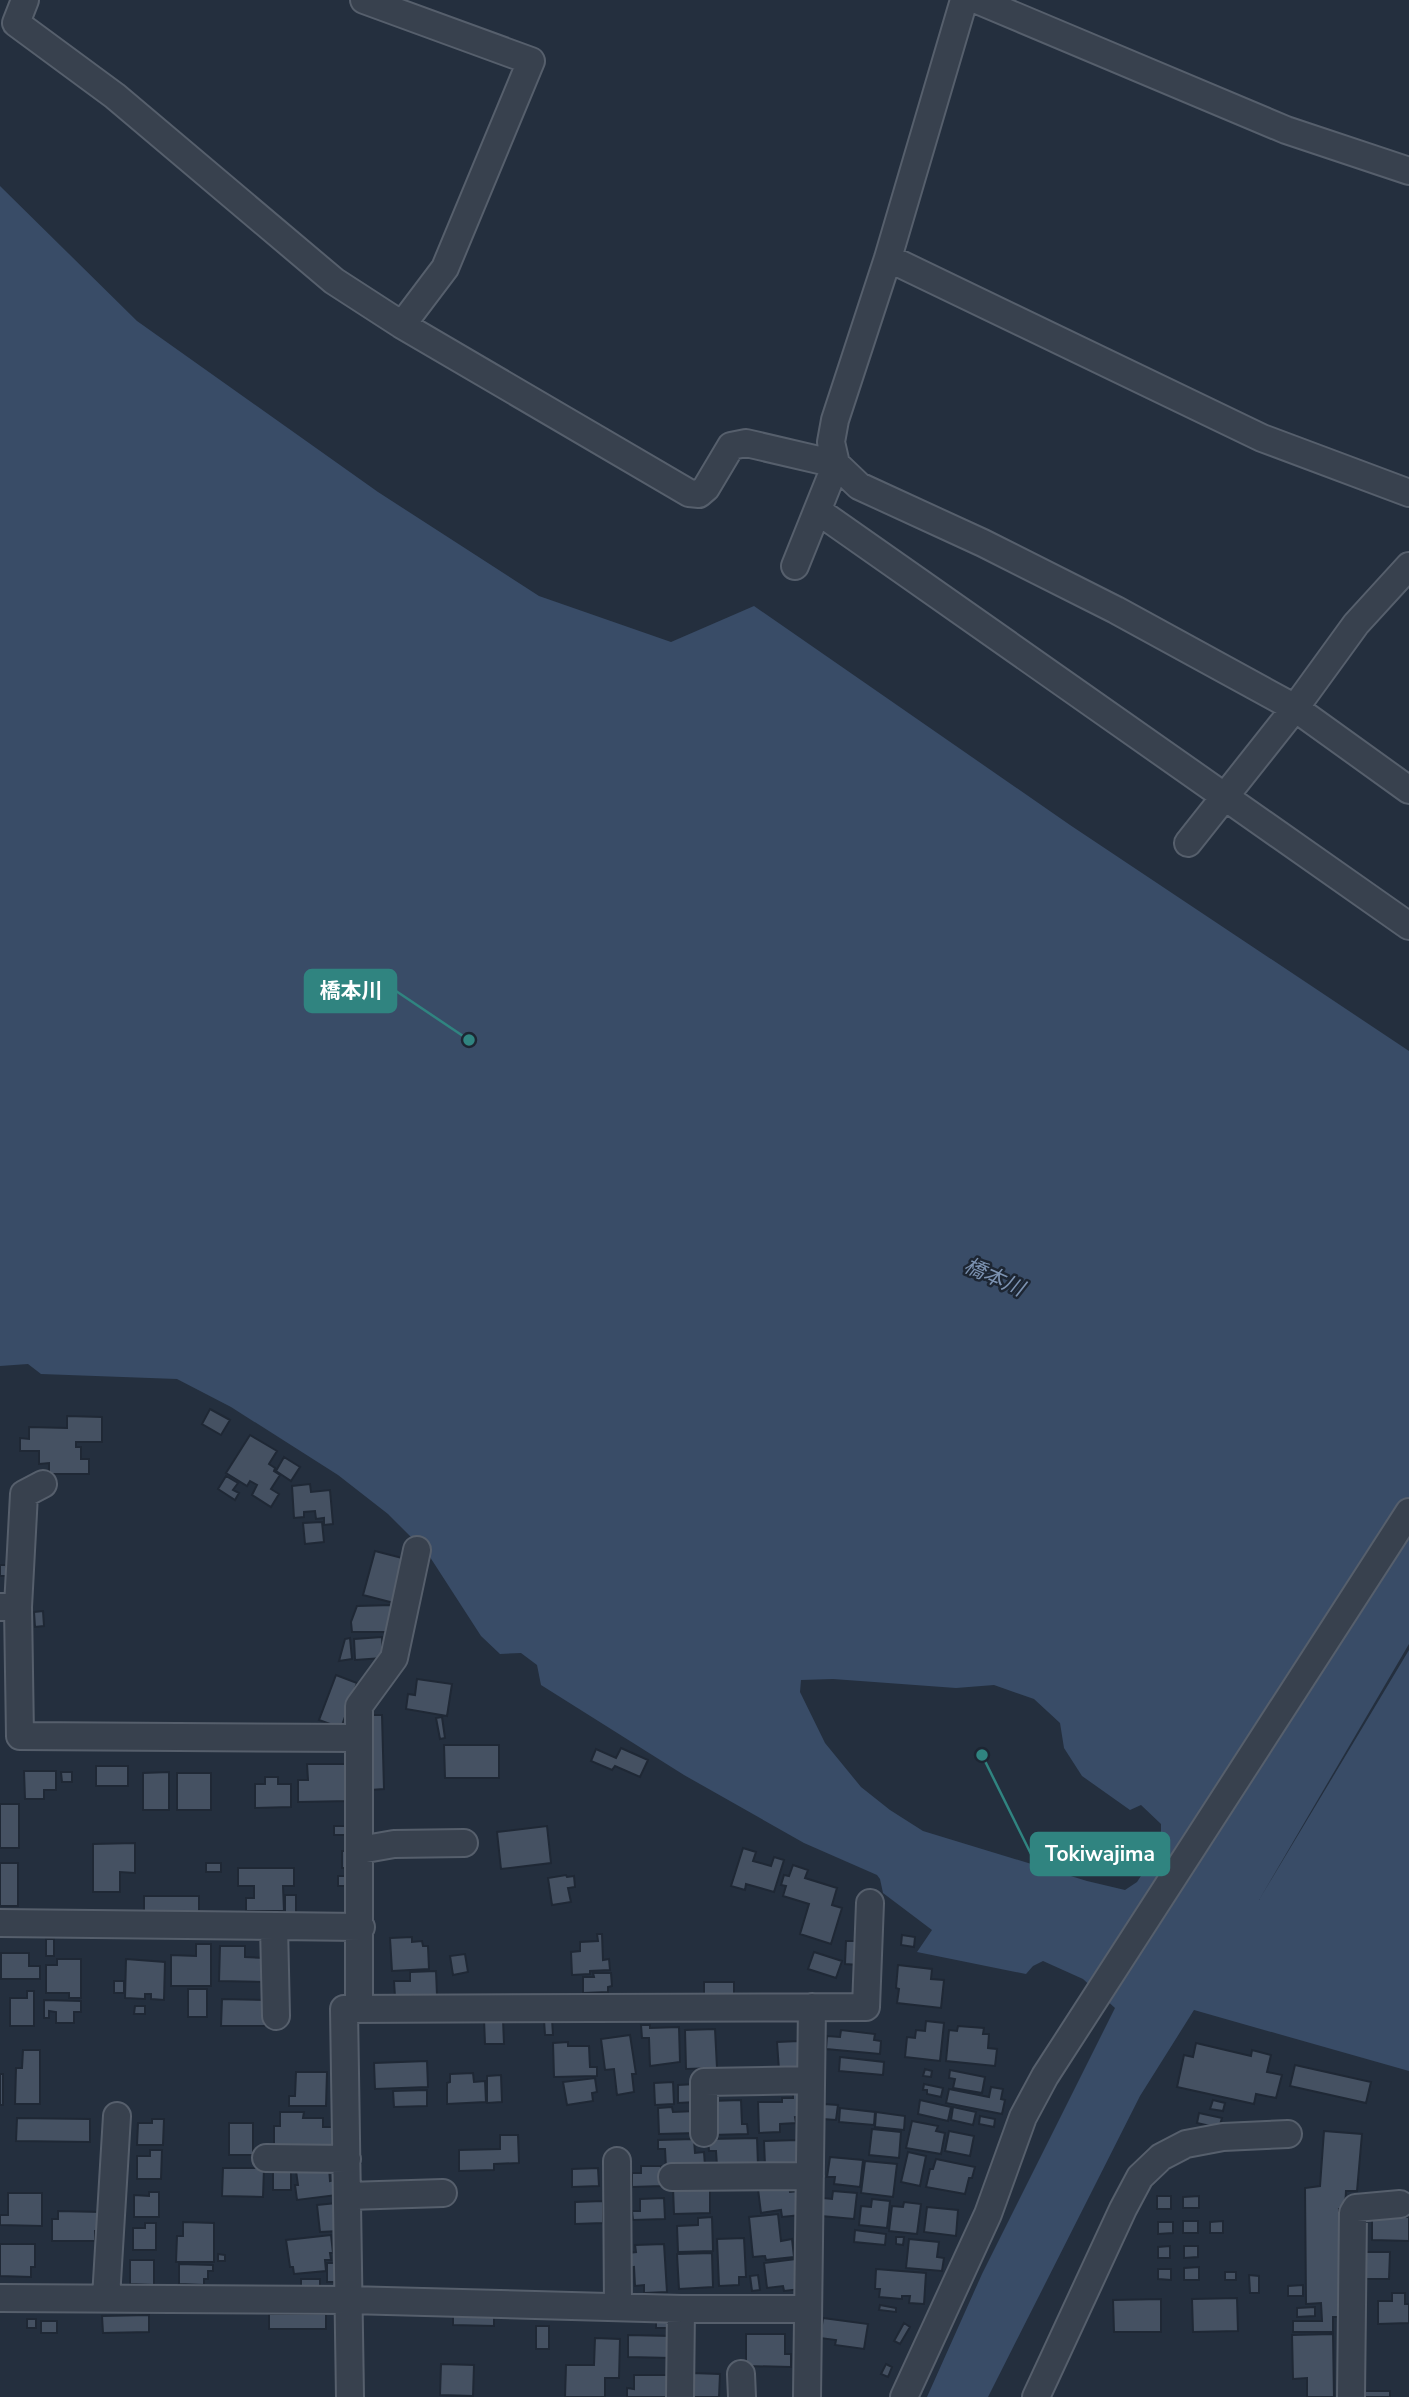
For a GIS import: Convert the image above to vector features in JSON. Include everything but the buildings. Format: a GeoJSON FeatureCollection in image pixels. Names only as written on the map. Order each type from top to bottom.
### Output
{"type":"FeatureCollection","features":[{"type":"Feature","properties":{"kind":"street"},"geometry":{"type":"LineString","coordinates":[[25,0],[16,23],[115,96],[334,281],[402,325],[689,493],[699,494],[706,488],[730,446],[746,443],[836,464],[859,486],[983,543],[1116,610],[1295,708],[1409,790]]}},
{"type":"Feature","properties":{"kind":"street"},"geometry":{"type":"LineString","coordinates":[[364,0],[531,61],[445,268],[402,325]]}},
{"type":"Feature","properties":{"kind":"street"},"geometry":{"type":"LineString","coordinates":[[795,565],[836,464],[831,442],[835,420],[888,258],[964,0]]}},
{"type":"Feature","properties":{"kind":"street"},"geometry":{"type":"LineString","coordinates":[[977,0],[1286,130],[1409,171]]}},
{"type":"Feature","properties":{"kind":"street"},"geometry":{"type":"LineString","coordinates":[[888,258],[1262,438],[1409,493]]}},
{"type":"Feature","properties":{"kind":"street"},"geometry":{"type":"LineString","coordinates":[[818,512],[1409,926]]}},
{"type":"Feature","properties":{"kind":"street"},"geometry":{"type":"LineString","coordinates":[[1188,843],[1295,708],[1356,624],[1409,566]]}},
{"type":"Feature","properties":{"kind":"street"},"geometry":{"type":"LineString","coordinates":[[43,1484],[24,1494],[9,1607],[20,1736],[358,1738]]}},
{"type":"Feature","properties":{"kind":"street"},"geometry":{"type":"LineString","coordinates":[[904,2397],[988,2214],[1023,2118],[1045,2076],[1409,1512]]}},
{"type":"Feature","properties":{"kind":"street"},"geometry":{"type":"LineString","coordinates":[[359,2008],[359,1706],[394,1658],[417,1550]]}},
{"type":"Feature","properties":{"kind":"street"},"geometry":{"type":"LineString","coordinates":[[360,1850],[394,1844],[464,1843]]}},
{"type":"Feature","properties":{"kind":"street"},"geometry":{"type":"LineString","coordinates":[[350,2397],[344,2009],[866,2007],[870,1903]]}},
{"type":"Feature","properties":{"kind":"street"},"geometry":{"type":"LineString","coordinates":[[0,1923],[360,1927]]}},
{"type":"Feature","properties":{"kind":"street"},"geometry":{"type":"LineString","coordinates":[[274,1926],[276,2016]]}},
{"type":"Feature","properties":{"kind":"street"},"geometry":{"type":"LineString","coordinates":[[807,2397],[812,2007]]}},
{"type":"Feature","properties":{"kind":"street"},"geometry":{"type":"LineString","coordinates":[[704,2133],[704,2082],[811,2080]]}},
{"type":"Feature","properties":{"kind":"street"},"geometry":{"type":"LineString","coordinates":[[106,2298],[117,2116]]}},
{"type":"Feature","properties":{"kind":"street"},"geometry":{"type":"LineString","coordinates":[[1036,2397],[1140,2177],[1161,2157],[1186,2144],[1223,2137],[1288,2134]]}},
{"type":"Feature","properties":{"kind":"street"},"geometry":{"type":"LineString","coordinates":[[266,2158],[347,2158]]}},
{"type":"Feature","properties":{"kind":"street"},"geometry":{"type":"LineString","coordinates":[[617,2161],[618,2307]]}},
{"type":"Feature","properties":{"kind":"street"},"geometry":{"type":"LineString","coordinates":[[672,2177],[810,2176]]}},
{"type":"Feature","properties":{"kind":"street"},"geometry":{"type":"LineString","coordinates":[[348,2196],[443,2193]]}},
{"type":"Feature","properties":{"kind":"street"},"geometry":{"type":"LineString","coordinates":[[1351,2397],[1353,2213],[1356,2208],[1400,2204]]}},
{"type":"Feature","properties":{"kind":"street"},"geometry":{"type":"LineString","coordinates":[[0,2298],[349,2300],[681,2309],[808,2309]]}},
{"type":"Feature","properties":{"kind":"street"},"geometry":{"type":"LineString","coordinates":[[680,2397],[681,2309]]}},
{"type":"Feature","properties":{"kind":"water"},"geometry":{"type":"Polygon","coordinates":[[[0,186],[137,321],[378,492],[539,596],[671,642],[754,606],[1070,825],[1409,1051],[1409,1644],[1259,1900],[1409,1650],[1409,2071],[1194,2010],[1140,2096],[988,2397],[927,2397],[982,2274],[1115,2008],[1083,1979],[1043,1961],[1033,1966],[1026,1974],[917,1952],[932,1930],[883,1893],[877,1875],[804,1843],[684,1775],[541,1685],[537,1665],[521,1653],[500,1654],[481,1636],[428,1554],[388,1514],[338,1475],[231,1407],[177,1379],[41,1374],[28,1364],[0,1366],[0,186]],[[833,1679],[801,1680],[800,1692],[825,1743],[861,1787],[923,1831],[1087,1881],[1125,1890],[1137,1882],[1161,1845],[1161,1824],[1141,1805],[1130,1810],[1082,1776],[1064,1748],[1060,1723],[1034,1699],[994,1685],[956,1688],[833,1679]]]}},
{"type":"Feature","properties":{"kind":"place","name":"橋本川"},"geometry":{"type":"Point","coordinates":[469,1040]}},
{"type":"Feature","properties":{"kind":"place","name":"Tokiwajima"},"geometry":{"type":"Point","coordinates":[982,1755]}}]}
